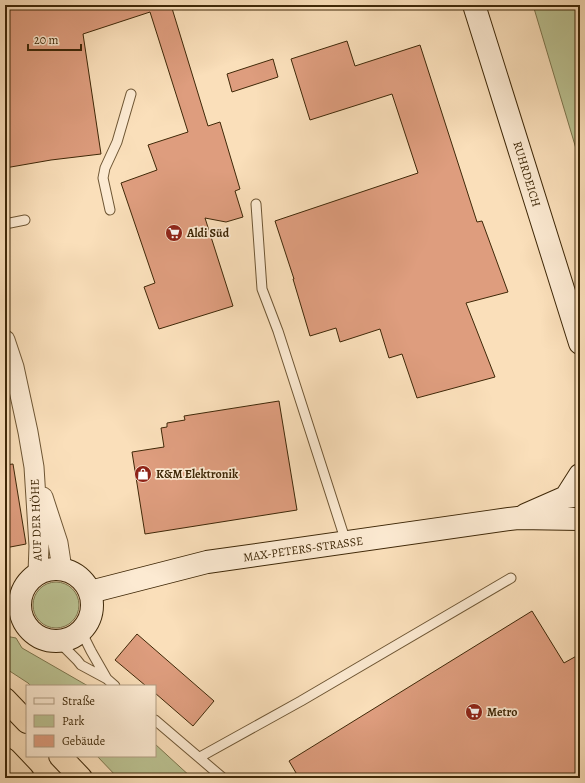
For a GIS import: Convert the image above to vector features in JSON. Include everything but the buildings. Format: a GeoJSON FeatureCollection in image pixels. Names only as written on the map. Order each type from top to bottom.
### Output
{"type":"FeatureCollection","features":[{"type":"Feature","properties":{"kind":"highway"},"geometry":{"type":"LineString","coordinates":[[5,699],[26,721]]}},
{"type":"Feature","properties":{"kind":"highway"},"geometry":{"type":"LineString","coordinates":[[61,757],[82,778]]}},
{"type":"Feature","properties":{"kind":"highway"},"geometry":{"type":"LineString","coordinates":[[5,759],[23,778]]}},
{"type":"Feature","properties":{"kind":"street","name":"RUHRDEICH"},"geometry":{"type":"LineString","coordinates":[[474,5],[580,343]]}},
{"type":"Feature","properties":{"kind":"street","name":"AUF DER HÖHE"},"geometry":{"type":"LineString","coordinates":[[5,340],[14,367],[34,467],[39,546],[38,574]]}},
{"type":"Feature","properties":{"kind":"street","name":"AUF DER HÖHE"},"geometry":{"type":"LineString","coordinates":[[34,467],[58,543],[62,569]]}},
{"type":"Feature","properties":{"kind":"street"},"geometry":{"type":"LineString","coordinates":[[573,496],[580,474]]}},
{"type":"Feature","properties":{"kind":"street","name":"MAX-PETERS-STRASSE"},"geometry":{"type":"LineString","coordinates":[[518,518],[573,496]]}},
{"type":"Feature","properties":{"kind":"street","name":"MAX-PETERS-STRASSE"},"geometry":{"type":"LineString","coordinates":[[90,592],[207,562],[518,518],[580,519]]}},
{"type":"Feature","properties":{"kind":"street"},"geometry":{"type":"LineString","coordinates":[[50,569],[62,569],[74,574],[83,582],[90,592],[92,602],[91,613],[88,622],[81,631],[70,638],[58,641],[46,640],[35,635],[26,626],[21,615],[12,603],[21,594],[31,579],[38,574],[50,569]]}},
{"type":"Feature","properties":{"kind":"lane"},"geometry":{"type":"LineString","coordinates":[[110,210],[103,178],[105,168],[117,142],[131,94]]}},
{"type":"Feature","properties":{"kind":"lane"},"geometry":{"type":"LineString","coordinates":[[256,204],[262,289],[278,331],[347,543]]}},
{"type":"Feature","properties":{"kind":"lane"},"geometry":{"type":"LineString","coordinates":[[5,224],[25,220]]}},
{"type":"Feature","properties":{"kind":"lane"},"geometry":{"type":"LineString","coordinates":[[200,757],[301,701],[511,578]]}},
{"type":"Feature","properties":{"kind":"lane"},"geometry":{"type":"LineString","coordinates":[[81,631],[107,679]]}},
{"type":"Feature","properties":{"kind":"lane"},"geometry":{"type":"LineString","coordinates":[[58,641],[80,665],[107,679],[114,685]]}},
{"type":"Feature","properties":{"kind":"lane"},"geometry":{"type":"LineString","coordinates":[[156,721],[224,778]]}},
{"type":"Feature","properties":{"kind":"green space"},"geometry":{"type":"Polygon","coordinates":[[[533,5],[578,5],[580,14],[580,162],[533,5]]]}},
{"type":"Feature","properties":{"kind":"green space"},"geometry":{"type":"Polygon","coordinates":[[[61,582],[73,588],[78,596],[78,614],[73,622],[65,627],[51,628],[39,622],[34,614],[33,600],[39,588],[47,583],[61,582]]]}},
{"type":"Feature","properties":{"kind":"green space"},"geometry":{"type":"Polygon","coordinates":[[[5,636],[16,638],[22,648],[86,685],[30,685],[5,668],[5,636]]]}},
{"type":"Feature","properties":{"kind":"green space"},"geometry":{"type":"Polygon","coordinates":[[[156,745],[192,778],[118,778],[98,757],[156,757],[156,745]]]}},
{"type":"Feature","properties":{"kind":"place","name":"Aldi Süd"},"geometry":{"type":"Point","coordinates":[174,233]}},
{"type":"Feature","properties":{"kind":"place","name":"K&M Elektronik"},"geometry":{"type":"Point","coordinates":[143,474]}},
{"type":"Feature","properties":{"kind":"place","name":"Metro"},"geometry":{"type":"Point","coordinates":[474,712]}}]}
